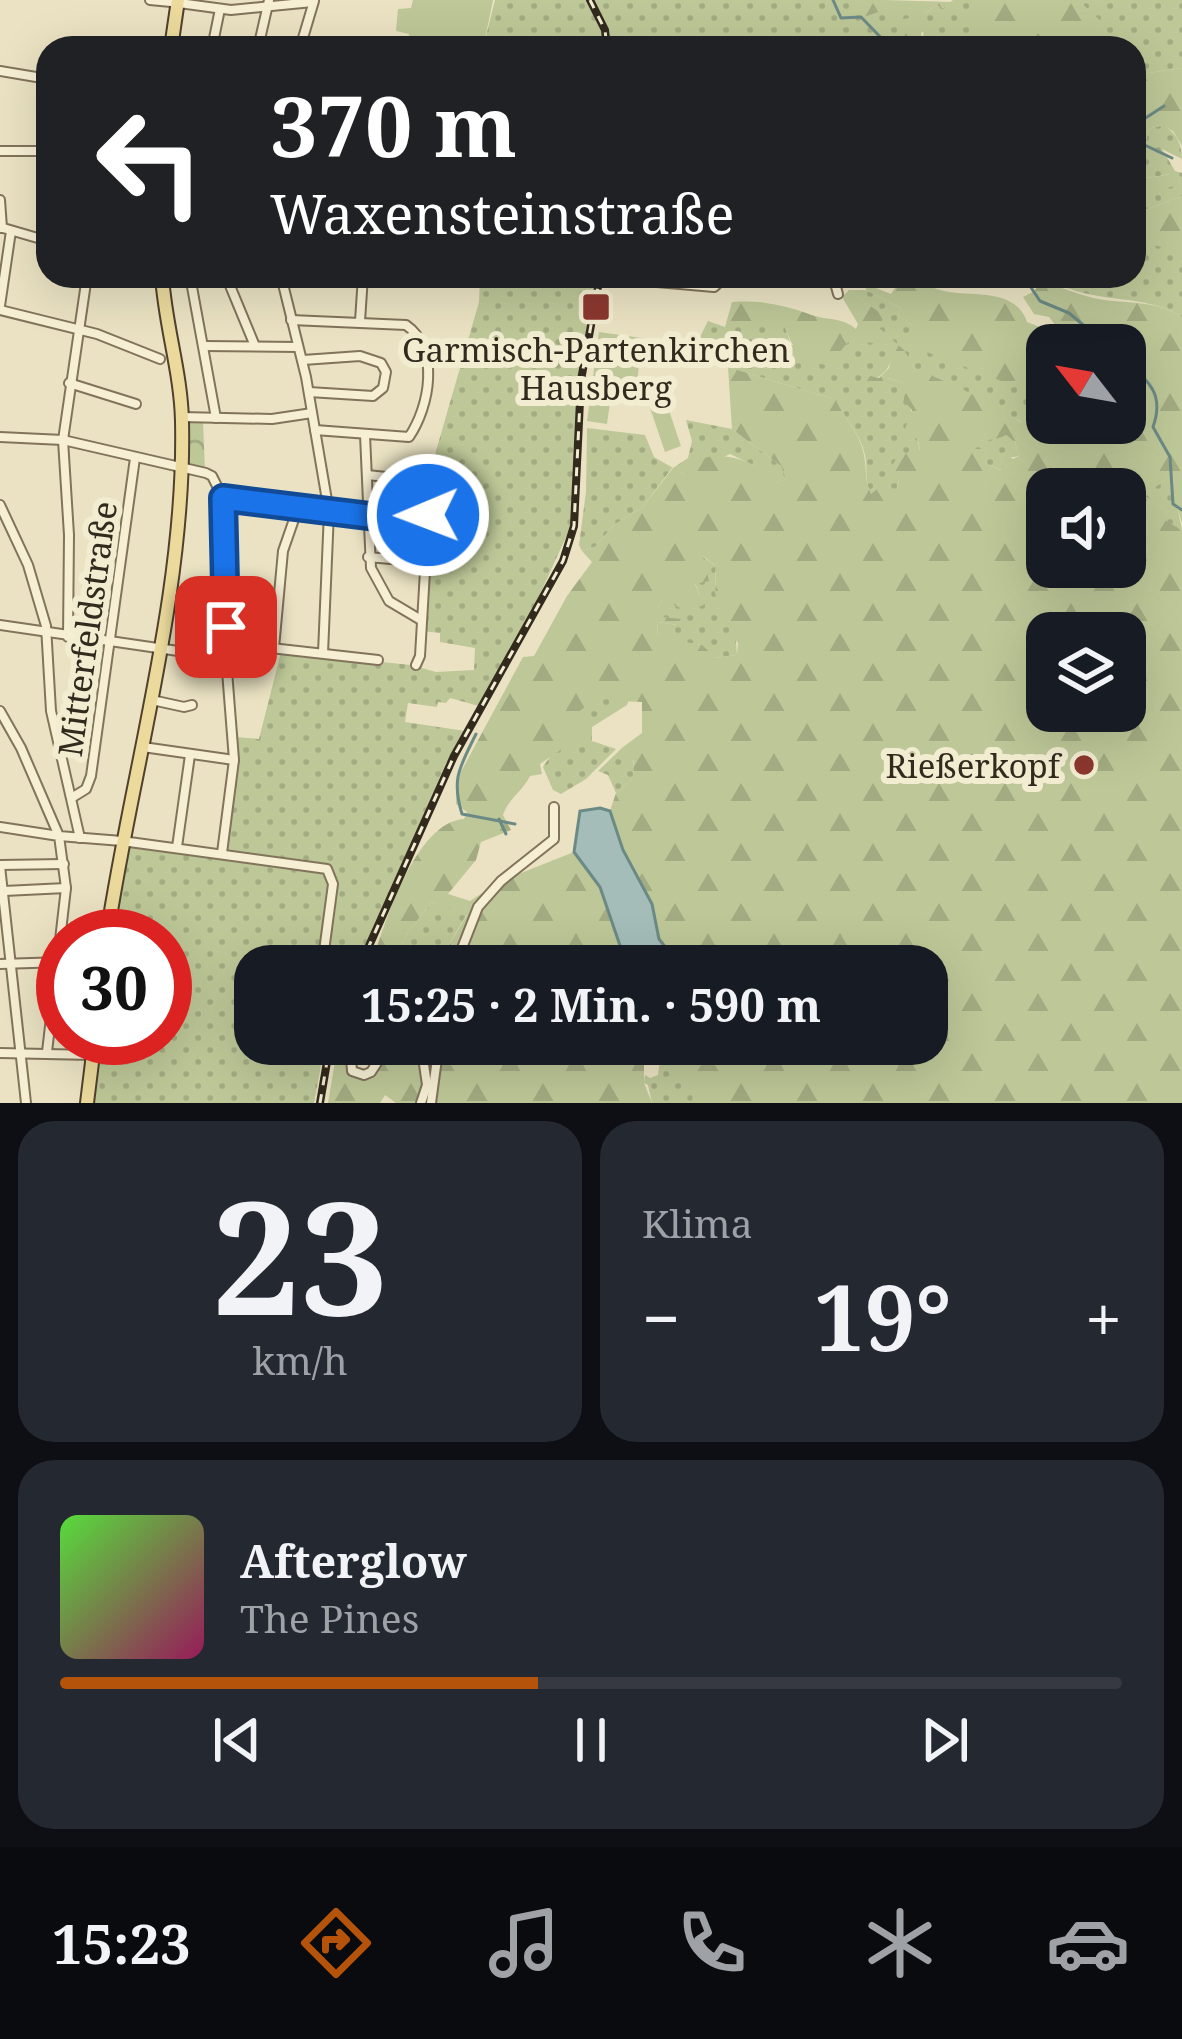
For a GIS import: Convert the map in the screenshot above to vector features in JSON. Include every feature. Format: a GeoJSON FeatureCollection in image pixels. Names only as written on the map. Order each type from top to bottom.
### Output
{"type":"FeatureCollection","features":[{"type":"Feature","properties":{"kind":"main road"},"geometry":{"type":"LineString","coordinates":[[170,36],[175,1]]}},
{"type":"Feature","properties":{"kind":"main road"},"geometry":{"type":"LineString","coordinates":[[111,909],[160,650],[180,469],[182,417],[162,288]]}},
{"type":"Feature","properties":{"kind":"main road"},"geometry":{"type":"LineString","coordinates":[[89,1099],[92,1065]]}},
{"type":"Feature","properties":{"kind":"street"},"geometry":{"type":"LineString","coordinates":[[150,0],[220,9],[314,1],[304,36]]}},
{"type":"Feature","properties":{"kind":"street"},"geometry":{"type":"LineString","coordinates":[[261,36],[268,3]]}},
{"type":"Feature","properties":{"kind":"street"},"geometry":{"type":"LineString","coordinates":[[214,36],[220,9]]}},
{"type":"Feature","properties":{"kind":"street"},"geometry":{"type":"LineString","coordinates":[[0,74],[36,78]]}},
{"type":"Feature","properties":{"kind":"street"},"geometry":{"type":"LineString","coordinates":[[0,151],[36,151]]}},
{"type":"Feature","properties":{"kind":"street"},"geometry":{"type":"LineString","coordinates":[[0,200],[4,229],[0,308],[79,328],[160,359]]}},
{"type":"Feature","properties":{"kind":"street"},"geometry":{"type":"LineString","coordinates":[[4,229],[36,238]]}},
{"type":"Feature","properties":{"kind":"street"},"geometry":{"type":"LineString","coordinates":[[68,637],[63,440],[85,288]]}},
{"type":"Feature","properties":{"kind":"street"},"geometry":{"type":"LineString","coordinates":[[192,288],[216,418]]}},
{"type":"Feature","properties":{"kind":"street"},"geometry":{"type":"LineString","coordinates":[[231,288],[255,346]]}},
{"type":"Feature","properties":{"kind":"street"},"geometry":{"type":"LineString","coordinates":[[284,288],[310,392],[329,512],[323,653]]}},
{"type":"Feature","properties":{"kind":"street"},"geometry":{"type":"LineString","coordinates":[[359,320],[362,288]]}},
{"type":"Feature","properties":{"kind":"street"},"geometry":{"type":"LineString","coordinates":[[836,288],[838,294]]}},
{"type":"Feature","properties":{"kind":"street"},"geometry":{"type":"LineString","coordinates":[[291,320],[406,325],[425,347],[428,368],[413,432],[401,438],[316,430]]}},
{"type":"Feature","properties":{"kind":"street"},"geometry":{"type":"LineString","coordinates":[[204,346],[298,347]]}},
{"type":"Feature","properties":{"kind":"street"},"geometry":{"type":"LineString","coordinates":[[302,360],[360,356],[381,363],[386,372],[382,388],[373,396],[310,392]]}},
{"type":"Feature","properties":{"kind":"street"},"geometry":{"type":"LineString","coordinates":[[69,383],[136,404]]}},
{"type":"Feature","properties":{"kind":"street"},"geometry":{"type":"LineString","coordinates":[[182,417],[278,419],[313,413]]}},
{"type":"Feature","properties":{"kind":"street"},"geometry":{"type":"LineString","coordinates":[[365,435],[368,557],[382,593],[422,620]]}},
{"type":"Feature","properties":{"kind":"street"},"geometry":{"type":"LineString","coordinates":[[0,437],[63,440],[212,476],[223,498],[226,658],[234,760],[222,853]]}},
{"type":"Feature","properties":{"kind":"street","name":"Mitterfeldstraße"},"geometry":{"type":"LineString","coordinates":[[73,797],[89,784],[135,458]]}},
{"type":"Feature","properties":{"kind":"street"},"geometry":{"type":"LineString","coordinates":[[368,475],[430,486],[417,663]]}},
{"type":"Feature","properties":{"kind":"street"},"geometry":{"type":"LineString","coordinates":[[223,498],[426,523]]}},
{"type":"Feature","properties":{"kind":"street"},"geometry":{"type":"LineString","coordinates":[[0,505],[28,565],[46,633],[51,711],[80,838]]}},
{"type":"Feature","properties":{"kind":"street"},"geometry":{"type":"LineString","coordinates":[[274,648],[284,551],[299,505]]}},
{"type":"Feature","properties":{"kind":"street"},"geometry":{"type":"LineString","coordinates":[[368,557],[425,562]]}},
{"type":"Feature","properties":{"kind":"street"},"geometry":{"type":"LineString","coordinates":[[0,625],[226,658]]}},
{"type":"Feature","properties":{"kind":"street"},"geometry":{"type":"LineString","coordinates":[[226,643],[378,660]]}},
{"type":"Feature","properties":{"kind":"street"},"geometry":{"type":"LineString","coordinates":[[152,700],[184,707],[192,704]]}},
{"type":"Feature","properties":{"kind":"street"},"geometry":{"type":"LineString","coordinates":[[0,711],[59,836],[64,909]]}},
{"type":"Feature","properties":{"kind":"street"},"geometry":{"type":"LineString","coordinates":[[143,747],[234,760]]}},
{"type":"Feature","properties":{"kind":"street"},"geometry":{"type":"LineString","coordinates":[[177,848],[190,754]]}},
{"type":"Feature","properties":{"kind":"street"},"geometry":{"type":"LineString","coordinates":[[463,945],[478,907],[501,881],[554,839],[554,807]]}},
{"type":"Feature","properties":{"kind":"street"},"geometry":{"type":"LineString","coordinates":[[0,827],[327,869],[333,884],[325,945]]}},
{"type":"Feature","properties":{"kind":"street"},"geometry":{"type":"LineString","coordinates":[[26,1103],[4,964],[0,866],[64,864]]}},
{"type":"Feature","properties":{"kind":"street"},"geometry":{"type":"LineString","coordinates":[[4,891],[66,888]]}},
{"type":"Feature","properties":{"kind":"street"},"geometry":{"type":"LineString","coordinates":[[4,964],[36,963]]}},
{"type":"Feature","properties":{"kind":"street"},"geometry":{"type":"LineString","coordinates":[[0,1053],[36,1052]]}},
{"type":"Feature","properties":{"kind":"street"},"geometry":{"type":"LineString","coordinates":[[349,1065],[364,1075],[376,1065]]}},
{"type":"Feature","properties":{"kind":"street"},"geometry":{"type":"LineString","coordinates":[[421,1103],[427,1085],[424,1065]]}},
{"type":"Feature","properties":{"kind":"street"},"geometry":{"type":"LineString","coordinates":[[431,1103],[436,1065]]}},
{"type":"Feature","properties":{"kind":"green space"},"geometry":{"type":"Polygon","coordinates":[[[413,0],[493,0],[486,36],[409,36],[396,31],[398,9],[411,8],[413,0]]]}},
{"type":"Feature","properties":{"kind":"green space"},"geometry":{"type":"Polygon","coordinates":[[[495,0],[885,0],[865,15],[905,2],[917,14],[913,36],[486,36],[495,0]]]}},
{"type":"Feature","properties":{"kind":"green space"},"geometry":{"type":"Polygon","coordinates":[[[847,0],[864,4],[884,0],[954,2],[943,8],[936,5],[925,14],[929,28],[921,36],[905,36],[903,19],[916,17],[902,3],[886,16],[878,12],[864,17],[848,8],[855,3],[847,0]]]}},
{"type":"Feature","properties":{"kind":"green space"},"geometry":{"type":"Polygon","coordinates":[[[953,0],[991,0],[983,4],[982,36],[923,36],[924,15],[936,5],[943,8],[953,0]]]}},
{"type":"Feature","properties":{"kind":"green space"},"geometry":{"type":"Polygon","coordinates":[[[991,0],[1096,0],[1082,4],[1103,23],[1094,29],[1097,36],[980,36],[970,19],[979,12],[974,7],[991,0]]]}},
{"type":"Feature","properties":{"kind":"green space"},"geometry":{"type":"Polygon","coordinates":[[[1182,0],[1182,68],[1146,73],[1146,36],[1096,36],[1093,29],[1102,23],[1081,3],[1182,0]]]}},
{"type":"Feature","properties":{"kind":"green space"},"geometry":{"type":"Polygon","coordinates":[[[1182,68],[1182,146],[1173,131],[1162,125],[1149,129],[1146,140],[1146,73],[1182,68]]]}},
{"type":"Feature","properties":{"kind":"green space"},"geometry":{"type":"Polygon","coordinates":[[[1163,125],[1175,135],[1182,159],[1162,149],[1175,171],[1182,173],[1182,196],[1146,210],[1146,194],[1170,174],[1146,176],[1149,129],[1163,125]]]}},
{"type":"Feature","properties":{"kind":"green space"},"geometry":{"type":"Polygon","coordinates":[[[1171,174],[1179,184],[1146,196],[1146,176],[1171,174]]]}},
{"type":"Feature","properties":{"kind":"green space"},"geometry":{"type":"Polygon","coordinates":[[[1182,196],[1182,262],[1161,247],[1146,246],[1146,210],[1182,196]]]}},
{"type":"Feature","properties":{"kind":"green space"},"geometry":{"type":"Polygon","coordinates":[[[1146,245],[1170,248],[1182,262],[1182,317],[1154,305],[1068,288],[1146,288],[1146,245]]]}},
{"type":"Feature","properties":{"kind":"green space"},"geometry":{"type":"Polygon","coordinates":[[[480,288],[593,288],[578,383],[571,526],[530,616],[479,706],[450,698],[437,707],[408,703],[405,722],[465,731],[446,763],[366,945],[234,945],[234,1065],[321,1065],[314,1103],[94,1103],[96,1065],[192,1065],[192,909],[116,909],[127,850],[223,857],[236,737],[259,739],[281,652],[411,665],[436,672],[474,670],[475,648],[440,642],[440,633],[422,631],[436,451],[480,288]]]}},
{"type":"Feature","properties":{"kind":"green space"},"geometry":{"type":"Polygon","coordinates":[[[866,288],[891,294],[895,288],[934,288],[994,296],[1014,304],[1032,324],[1026,324],[1026,391],[914,347],[913,327],[898,314],[901,308],[866,288]]]}},
{"type":"Feature","properties":{"kind":"green space"},"geometry":{"type":"Polygon","coordinates":[[[1036,288],[1064,288],[1098,299],[1147,304],[1182,317],[1182,524],[1173,490],[1160,484],[1146,493],[1146,468],[1026,468],[1026,588],[1146,588],[1146,497],[1167,511],[1166,521],[1182,530],[1182,1103],[693,1103],[692,1093],[682,1089],[674,1065],[948,1065],[948,945],[663,945],[652,904],[623,850],[610,811],[616,793],[633,778],[634,761],[623,747],[642,733],[642,702],[615,705],[607,694],[590,697],[596,707],[580,711],[588,722],[583,731],[590,739],[571,743],[540,764],[542,774],[530,776],[503,815],[511,830],[481,842],[476,860],[448,894],[470,901],[501,881],[574,852],[600,887],[620,945],[449,945],[467,915],[432,902],[402,945],[378,945],[416,856],[446,824],[464,819],[467,812],[456,804],[456,781],[523,657],[534,656],[592,562],[582,551],[595,547],[614,525],[643,507],[673,468],[685,475],[707,457],[728,457],[760,469],[775,483],[786,479],[781,466],[732,429],[728,367],[836,400],[862,447],[871,494],[880,487],[897,489],[899,480],[892,471],[895,461],[920,450],[918,440],[905,429],[912,410],[904,401],[904,383],[888,378],[878,386],[867,381],[889,368],[893,353],[886,344],[849,341],[828,366],[800,353],[785,327],[725,327],[732,302],[780,305],[856,329],[858,324],[842,297],[849,290],[884,316],[879,328],[904,350],[914,368],[1021,422],[1026,419],[1026,444],[1146,444],[1146,324],[1054,324],[1049,317],[1034,314],[1023,297],[1036,288]],[[1006,435],[967,448],[987,450],[983,456],[988,465],[1001,470],[1003,452],[1013,459],[1019,456],[1015,442],[1006,435]],[[703,556],[709,581],[695,584],[704,605],[686,611],[663,599],[658,605],[661,617],[681,619],[677,625],[658,622],[657,637],[702,645],[716,658],[737,655],[738,643],[731,635],[734,628],[716,600],[716,566],[703,556]]]}},
{"type":"Feature","properties":{"kind":"green space"},"geometry":{"type":"Polygon","coordinates":[[[849,290],[866,290],[901,308],[898,314],[913,327],[1026,388],[1026,420],[1022,422],[914,368],[879,328],[883,316],[849,290]]]}},
{"type":"Feature","properties":{"kind":"green space"},"geometry":{"type":"Polygon","coordinates":[[[708,321],[725,327],[785,327],[791,345],[886,343],[894,353],[890,364],[882,375],[867,381],[887,378],[905,383],[920,451],[897,489],[871,495],[863,447],[836,400],[728,367],[727,357],[712,354],[713,343],[698,341],[708,321]]]}},
{"type":"Feature","properties":{"kind":"green space"},"geometry":{"type":"Polygon","coordinates":[[[599,332],[642,338],[637,383],[613,381],[607,424],[587,421],[599,332]]]}},
{"type":"Feature","properties":{"kind":"green space"},"geometry":{"type":"Polygon","coordinates":[[[662,390],[681,446],[665,452],[646,396],[662,390]]]}},
{"type":"Feature","properties":{"kind":"green space"},"geometry":{"type":"Polygon","coordinates":[[[185,419],[203,421],[205,472],[184,468],[185,419]]]}},
{"type":"Feature","properties":{"kind":"green space"},"geometry":{"type":"Polygon","coordinates":[[[686,420],[732,429],[781,466],[787,479],[775,483],[730,454],[685,475],[672,468],[643,507],[614,525],[595,547],[582,551],[587,428],[645,435],[654,457],[673,468],[688,458],[692,441],[686,420]]]}},
{"type":"Feature","properties":{"kind":"green space"},"geometry":{"type":"Polygon","coordinates":[[[1006,435],[1015,442],[1019,456],[1002,459],[1002,470],[988,465],[982,456],[986,450],[965,449],[971,443],[1006,435]]]}},
{"type":"Feature","properties":{"kind":"green space"},"geometry":{"type":"Polygon","coordinates":[[[1160,483],[1174,490],[1182,530],[1165,521],[1167,511],[1146,498],[1146,492],[1160,483]]]}},
{"type":"Feature","properties":{"kind":"green space"},"geometry":{"type":"Polygon","coordinates":[[[702,556],[716,566],[717,600],[735,628],[737,655],[716,658],[701,645],[657,638],[658,622],[677,625],[660,617],[658,605],[663,599],[700,595],[695,583],[703,569],[702,556]]]}},
{"type":"Feature","properties":{"kind":"green space"},"geometry":{"type":"Polygon","coordinates":[[[607,693],[628,701],[627,705],[592,727],[592,741],[616,749],[586,779],[561,794],[553,790],[543,767],[582,731],[580,711],[589,697],[607,693]]]}},
{"type":"Feature","properties":{"kind":"green space"},"geometry":{"type":"Polygon","coordinates":[[[623,747],[632,756],[633,778],[616,793],[608,775],[598,771],[623,747]]]}},
{"type":"Feature","properties":{"kind":"green space"},"geometry":{"type":"Polygon","coordinates":[[[432,902],[467,914],[449,945],[402,945],[432,902]]]}},
{"type":"Feature","properties":{"kind":"green space"},"geometry":{"type":"Polygon","coordinates":[[[334,1065],[354,1065],[360,1072],[371,1065],[644,1065],[644,1083],[652,1103],[396,1103],[385,1095],[380,1103],[328,1103],[334,1065]]]}},
{"type":"Feature","properties":{"kind":"green space"},"geometry":{"type":"Polygon","coordinates":[[[659,1065],[675,1065],[693,1093],[693,1103],[652,1103],[645,1075],[658,1075],[659,1065]]]}},
{"type":"Feature","properties":{"kind":"water"},"geometry":{"type":"Polygon","coordinates":[[[580,811],[610,811],[623,850],[652,904],[664,945],[620,945],[600,887],[574,852],[580,811]]]}},
{"type":"Feature","properties":{"kind":"waterway"},"geometry":{"type":"LineString","coordinates":[[833,0],[841,18],[861,17],[879,36]]}},
{"type":"Feature","properties":{"kind":"waterway"},"geometry":{"type":"LineString","coordinates":[[1146,118],[1164,106]]}},
{"type":"Feature","properties":{"kind":"waterway"},"geometry":{"type":"LineString","coordinates":[[1146,146],[1172,158]]}},
{"type":"Feature","properties":{"kind":"waterway"},"geometry":{"type":"LineString","coordinates":[[1031,288],[1040,301],[1082,324]]}},
{"type":"Feature","properties":{"kind":"waterway"},"geometry":{"type":"LineString","coordinates":[[1146,381],[1157,405],[1153,427],[1170,457],[1173,504],[1182,510]]}},
{"type":"Feature","properties":{"kind":"waterway"},"geometry":{"type":"LineString","coordinates":[[476,734],[459,773],[462,814],[515,824]]}},
{"type":"Feature","properties":{"kind":"waterway"},"geometry":{"type":"LineString","coordinates":[[499,819],[506,834]]}},
{"type":"Feature","properties":{"kind":"railway"},"geometry":{"type":"LineString","coordinates":[[590,0],[606,36]]}},
{"type":"Feature","properties":{"kind":"railway"},"geometry":{"type":"LineString","coordinates":[[369,945],[454,756],[563,561],[574,526],[581,380],[598,288]]}},
{"type":"Feature","properties":{"kind":"railway"},"geometry":{"type":"LineString","coordinates":[[320,1103],[326,1065]]}},
{"type":"Feature","properties":{"kind":"place","name":"Garmisch-Partenkirchen Hausberg"},"geometry":{"type":"Point","coordinates":[596,307]}},
{"type":"Feature","properties":{"kind":"place","name":"Rießerkopf"},"geometry":{"type":"Point","coordinates":[1084,765]}},
{"type":"Feature","properties":{"kind":"route"},"geometry":{"type":"LineString","coordinates":[[226,627],[223,498],[426,523],[428,515]]}}]}
